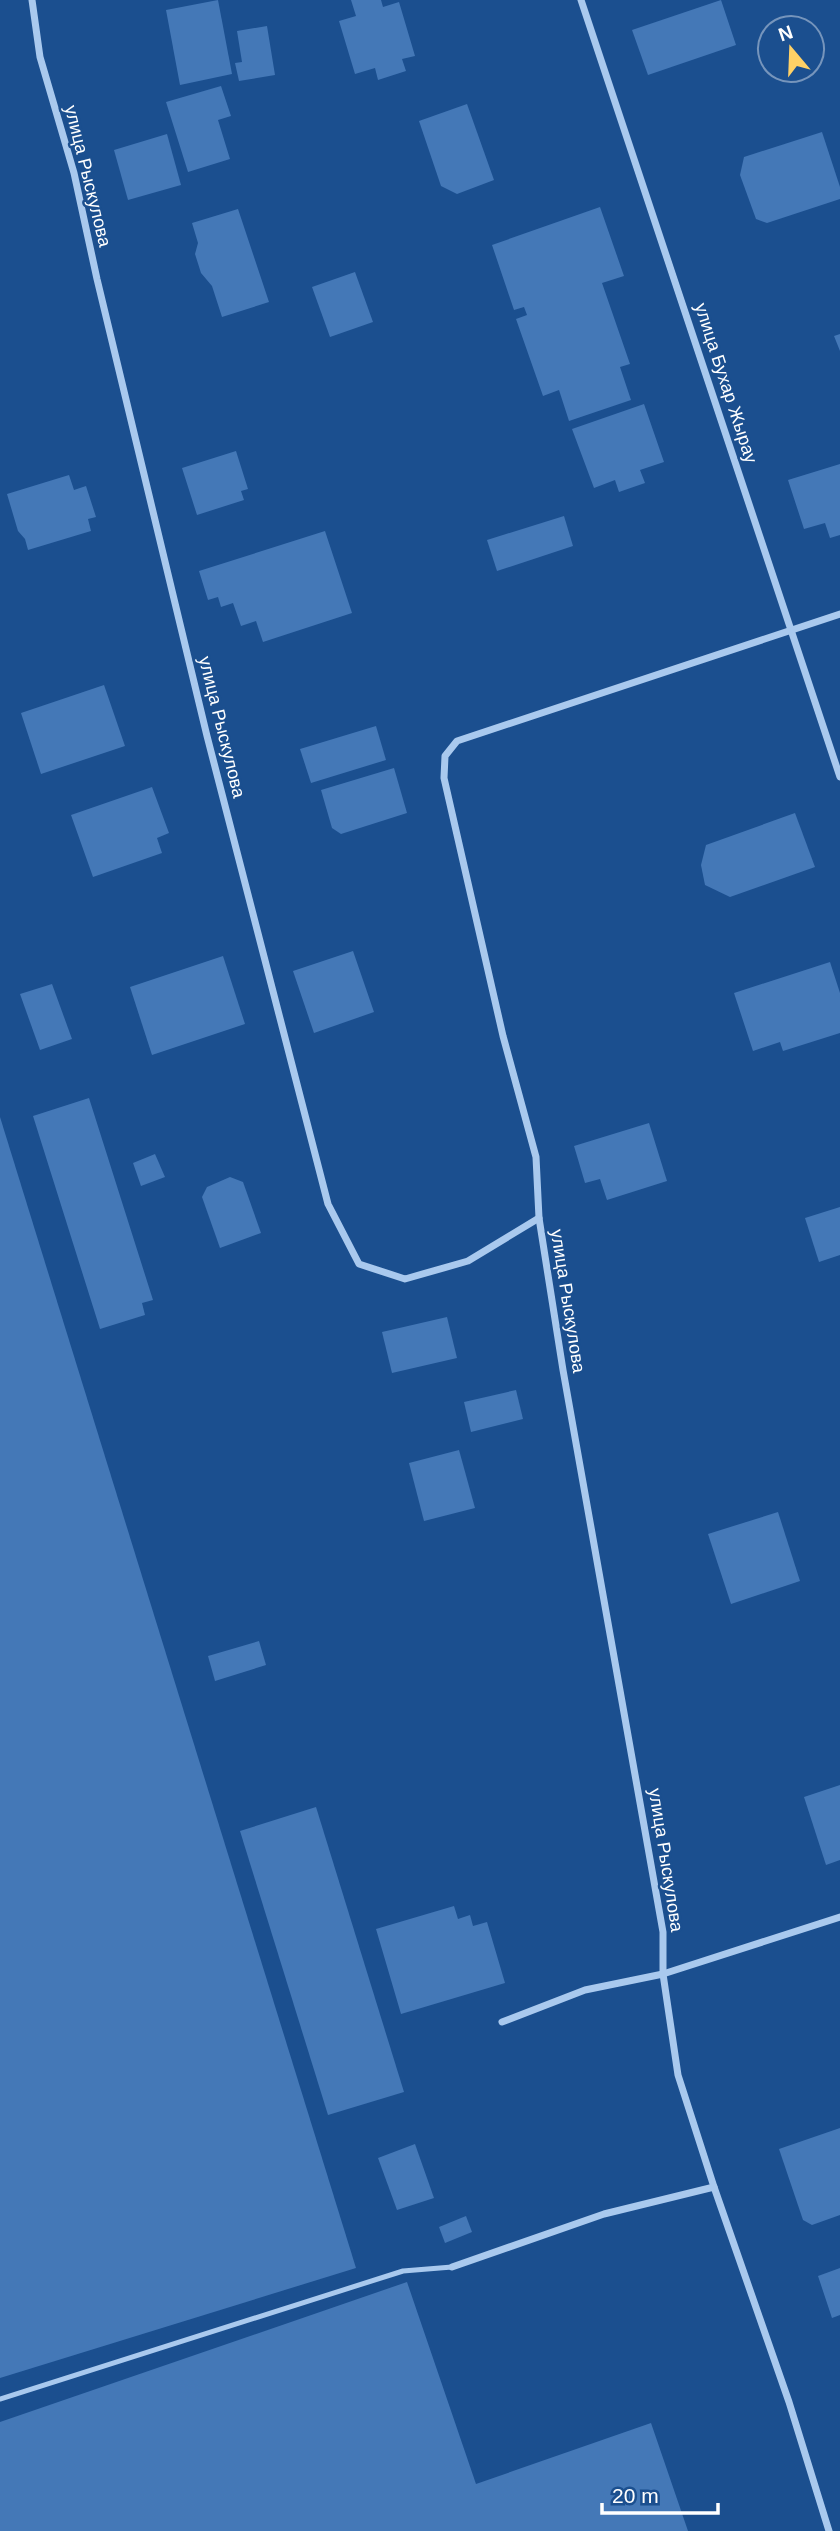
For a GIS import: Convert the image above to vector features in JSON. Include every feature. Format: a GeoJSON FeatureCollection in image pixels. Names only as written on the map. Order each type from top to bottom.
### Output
{"type":"FeatureCollection","features":[{"type":"Feature","properties":{"kind":"street","name":"улица Рыскулова"},"geometry":{"type":"LineString","coordinates":[[32,0],[40,57],[74,173],[204,723],[328,1204],[359,1264],[405,1279],[468,1261],[539,1218]]}},
{"type":"Feature","properties":{"kind":"street","name":"улица Бухар Жырау"},"geometry":{"type":"LineString","coordinates":[[581,0],[840,777]]}},
{"type":"Feature","properties":{"kind":"street"},"geometry":{"type":"LineString","coordinates":[[791,629],[840,614]]}},
{"type":"Feature","properties":{"kind":"street","name":"улица Рыскулова"},"geometry":{"type":"LineString","coordinates":[[791,629],[457,741],[445,755],[444,778],[503,1036],[536,1157],[539,1218],[563,1370],[663,1932],[663,1974],[678,2076],[789,2402],[829,2531]]}},
{"type":"Feature","properties":{"kind":"street"},"geometry":{"type":"LineString","coordinates":[[502,2022],[585,1990],[663,1974],[840,1917]]}},
{"type":"Feature","properties":{"kind":"street"},"geometry":{"type":"LineString","coordinates":[[452,2267],[604,2214],[714,2187]]}},
{"type":"Feature","properties":{"kind":"lane"},"geometry":{"type":"LineString","coordinates":[[0,2399],[403,2271],[452,2267]]}},
{"type":"Feature","properties":{"kind":"building"},"geometry":{"type":"Polygon","coordinates":[[[218,0],[232,74],[180,85],[166,10],[218,0]]]}},
{"type":"Feature","properties":{"kind":"building"},"geometry":{"type":"Polygon","coordinates":[[[351,0],[381,0],[383,7],[399,2],[415,56],[402,59],[406,71],[378,80],[375,68],[355,74],[339,21],[356,16],[351,0]]]}},
{"type":"Feature","properties":{"kind":"building"},"geometry":{"type":"Polygon","coordinates":[[[721,0],[736,45],[648,75],[632,30],[721,0]]]}},
{"type":"Feature","properties":{"kind":"building"},"geometry":{"type":"Polygon","coordinates":[[[267,26],[275,75],[239,81],[235,63],[242,62],[237,31],[267,26]]]}},
{"type":"Feature","properties":{"kind":"building"},"geometry":{"type":"Polygon","coordinates":[[[221,86],[231,116],[218,120],[230,159],[188,172],[166,102],[221,86]]]}},
{"type":"Feature","properties":{"kind":"building"},"geometry":{"type":"Polygon","coordinates":[[[467,104],[494,180],[457,194],[441,186],[419,121],[467,104]]]}},
{"type":"Feature","properties":{"kind":"building"},"geometry":{"type":"Polygon","coordinates":[[[822,132],[840,187],[840,199],[767,223],[756,219],[740,175],[744,157],[822,132]]]}},
{"type":"Feature","properties":{"kind":"building"},"geometry":{"type":"Polygon","coordinates":[[[167,134],[181,185],[128,200],[114,150],[167,134]]]}},
{"type":"Feature","properties":{"kind":"building"},"geometry":{"type":"Polygon","coordinates":[[[600,207],[624,276],[602,283],[630,364],[620,367],[631,400],[569,421],[559,390],[543,396],[516,319],[527,315],[524,307],[514,310],[492,245],[600,207]]]}},
{"type":"Feature","properties":{"kind":"building"},"geometry":{"type":"Polygon","coordinates":[[[238,209],[269,302],[222,317],[212,286],[201,273],[195,254],[198,243],[192,223],[238,209]]]}},
{"type":"Feature","properties":{"kind":"building"},"geometry":{"type":"Polygon","coordinates":[[[355,272],[373,322],[330,337],[312,287],[355,272]]]}},
{"type":"Feature","properties":{"kind":"building"},"geometry":{"type":"Polygon","coordinates":[[[840,334],[840,351],[834,336],[840,334]]]}},
{"type":"Feature","properties":{"kind":"building"},"geometry":{"type":"Polygon","coordinates":[[[644,404],[664,462],[640,470],[645,483],[619,492],[615,480],[594,488],[572,429],[644,404]]]}},
{"type":"Feature","properties":{"kind":"building"},"geometry":{"type":"Polygon","coordinates":[[[236,451],[248,489],[241,491],[244,500],[197,515],[182,468],[236,451]]]}},
{"type":"Feature","properties":{"kind":"building"},"geometry":{"type":"Polygon","coordinates":[[[840,464],[840,535],[830,538],[825,523],[804,529],[788,480],[840,464]]]}},
{"type":"Feature","properties":{"kind":"building"},"geometry":{"type":"Polygon","coordinates":[[[69,475],[74,490],[86,486],[96,517],[88,519],[91,531],[28,550],[25,539],[18,531],[7,494],[69,475]]]}},
{"type":"Feature","properties":{"kind":"building"},"geometry":{"type":"Polygon","coordinates":[[[564,516],[573,546],[497,571],[487,540],[564,516]]]}},
{"type":"Feature","properties":{"kind":"building"},"geometry":{"type":"Polygon","coordinates":[[[325,531],[352,613],[263,642],[256,621],[241,626],[233,603],[221,607],[218,597],[208,600],[199,571],[325,531]]]}},
{"type":"Feature","properties":{"kind":"building"},"geometry":{"type":"Polygon","coordinates":[[[104,685],[125,746],[41,774],[21,713],[104,685]]]}},
{"type":"Feature","properties":{"kind":"building"},"geometry":{"type":"Polygon","coordinates":[[[376,726],[386,760],[311,783],[300,749],[376,726]]]}},
{"type":"Feature","properties":{"kind":"building"},"geometry":{"type":"Polygon","coordinates":[[[394,768],[407,813],[341,834],[332,828],[321,790],[394,768]]]}},
{"type":"Feature","properties":{"kind":"building"},"geometry":{"type":"Polygon","coordinates":[[[152,787],[169,833],[157,838],[162,853],[93,877],[71,815],[152,787]]]}},
{"type":"Feature","properties":{"kind":"building"},"geometry":{"type":"Polygon","coordinates":[[[795,813],[815,867],[730,897],[705,885],[701,865],[706,845],[795,813]]]}},
{"type":"Feature","properties":{"kind":"building"},"geometry":{"type":"Polygon","coordinates":[[[353,951],[374,1012],[314,1033],[293,971],[353,951]]]}},
{"type":"Feature","properties":{"kind":"building"},"geometry":{"type":"Polygon","coordinates":[[[223,956],[245,1024],[152,1055],[130,987],[223,956]]]}},
{"type":"Feature","properties":{"kind":"building"},"geometry":{"type":"Polygon","coordinates":[[[830,962],[840,993],[840,1033],[783,1051],[780,1042],[753,1051],[734,993],[830,962]]]}},
{"type":"Feature","properties":{"kind":"building"},"geometry":{"type":"Polygon","coordinates":[[[52,984],[72,1039],[40,1050],[20,994],[52,984]]]}},
{"type":"Feature","properties":{"kind":"building"},"geometry":{"type":"Polygon","coordinates":[[[89,1098],[153,1300],[142,1303],[145,1315],[100,1329],[33,1116],[89,1098]]]}},
{"type":"Feature","properties":{"kind":"building"},"geometry":{"type":"Polygon","coordinates":[[[0,1117],[356,2268],[0,2378],[0,1117]]]}},
{"type":"Feature","properties":{"kind":"building"},"geometry":{"type":"Polygon","coordinates":[[[649,1123],[667,1181],[607,1200],[600,1179],[585,1183],[574,1146],[649,1123]]]}},
{"type":"Feature","properties":{"kind":"building"},"geometry":{"type":"Polygon","coordinates":[[[155,1154],[165,1177],[141,1186],[133,1163],[155,1154]]]}},
{"type":"Feature","properties":{"kind":"building"},"geometry":{"type":"Polygon","coordinates":[[[230,1177],[243,1182],[261,1233],[220,1248],[202,1197],[207,1187],[230,1177]]]}},
{"type":"Feature","properties":{"kind":"building"},"geometry":{"type":"Polygon","coordinates":[[[840,1207],[840,1255],[819,1262],[805,1218],[840,1207]]]}},
{"type":"Feature","properties":{"kind":"building"},"geometry":{"type":"Polygon","coordinates":[[[447,1317],[457,1358],[392,1373],[382,1332],[447,1317]]]}},
{"type":"Feature","properties":{"kind":"building"},"geometry":{"type":"Polygon","coordinates":[[[516,1390],[523,1419],[471,1432],[464,1402],[516,1390]]]}},
{"type":"Feature","properties":{"kind":"building"},"geometry":{"type":"Polygon","coordinates":[[[459,1450],[475,1508],[424,1521],[409,1463],[459,1450]]]}},
{"type":"Feature","properties":{"kind":"building"},"geometry":{"type":"Polygon","coordinates":[[[778,1512],[800,1581],[731,1604],[708,1534],[778,1512]]]}},
{"type":"Feature","properties":{"kind":"building"},"geometry":{"type":"Polygon","coordinates":[[[259,1641],[266,1665],[215,1681],[208,1656],[259,1641]]]}},
{"type":"Feature","properties":{"kind":"building"},"geometry":{"type":"Polygon","coordinates":[[[840,1785],[840,1860],[826,1865],[804,1797],[840,1785]]]}},
{"type":"Feature","properties":{"kind":"building"},"geometry":{"type":"Polygon","coordinates":[[[316,1807],[404,2092],[328,2115],[240,1831],[316,1807]]]}},
{"type":"Feature","properties":{"kind":"building"},"geometry":{"type":"Polygon","coordinates":[[[454,1906],[458,1919],[470,1915],[473,1926],[487,1922],[505,1983],[401,2014],[376,1929],[454,1906]]]}},
{"type":"Feature","properties":{"kind":"building"},"geometry":{"type":"Polygon","coordinates":[[[840,2128],[840,2215],[812,2225],[803,2220],[779,2149],[840,2128]]]}},
{"type":"Feature","properties":{"kind":"building"},"geometry":{"type":"Polygon","coordinates":[[[415,2144],[434,2198],[397,2210],[378,2158],[415,2144]]]}},
{"type":"Feature","properties":{"kind":"building"},"geometry":{"type":"Polygon","coordinates":[[[466,2216],[472,2232],[445,2243],[439,2227],[466,2216]]]}},
{"type":"Feature","properties":{"kind":"building"},"geometry":{"type":"Polygon","coordinates":[[[840,2268],[840,2315],[832,2318],[818,2276],[840,2268]]]}},
{"type":"Feature","properties":{"kind":"building"},"geometry":{"type":"Polygon","coordinates":[[[407,2282],[476,2484],[651,2423],[688,2531],[0,2531],[0,2422],[407,2282]]]}}]}
